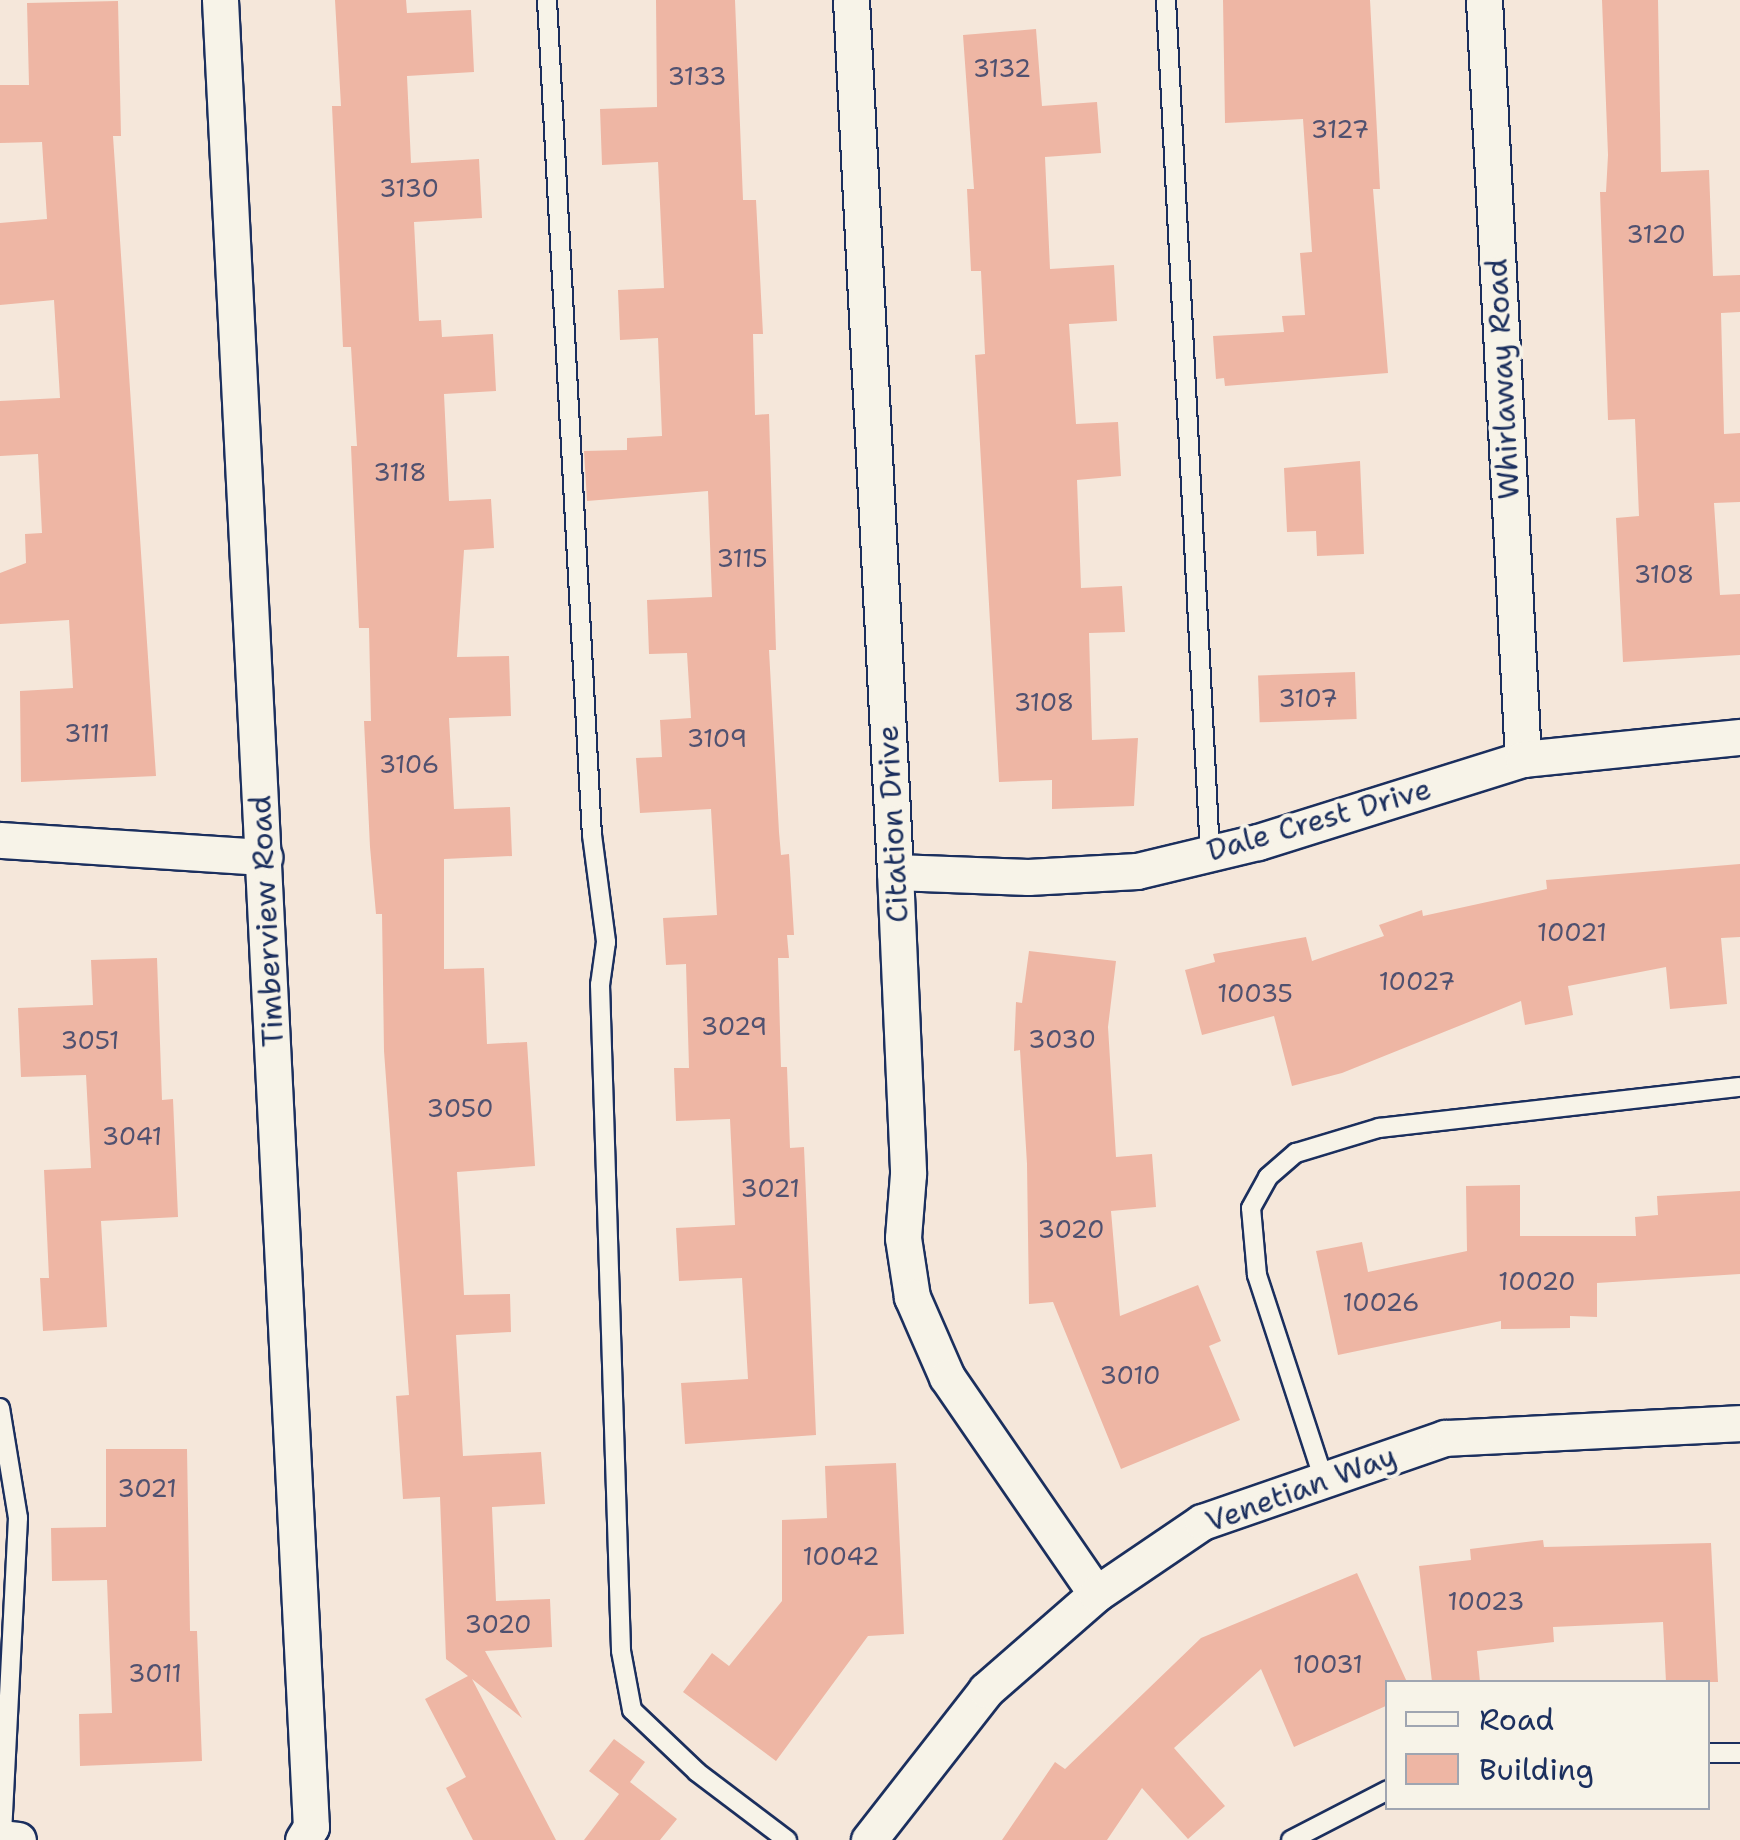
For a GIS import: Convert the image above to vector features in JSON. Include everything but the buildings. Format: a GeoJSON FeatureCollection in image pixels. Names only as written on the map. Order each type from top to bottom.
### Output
{"type":"FeatureCollection","features":[{"type":"Feature","properties":{"kind":"street","name":"Timberview Road"},"geometry":{"type":"LineString","coordinates":[[220,0],[310,1807],[304,1840]]}},
{"type":"Feature","properties":{"kind":"street","name":"Citation Drive"},"geometry":{"type":"LineString","coordinates":[[851,0],[908,1174],[903,1238],[912,1298],[948,1377],[1096,1594]]}},
{"type":"Feature","properties":{"kind":"street","name":"Whirlaway Road"},"geometry":{"type":"LineString","coordinates":[[1484,0],[1523,759]]}},
{"type":"Feature","properties":{"kind":"street","name":"Dale Crest Drive"},"geometry":{"type":"LineString","coordinates":[[895,872],[1028,877],[1137,871],[1210,854],[1523,759],[1740,737]]}},
{"type":"Feature","properties":{"kind":"street"},"geometry":{"type":"LineString","coordinates":[[0,840],[264,857]]}},
{"type":"Feature","properties":{"kind":"street","name":"Venetian Way"},"geometry":{"type":"LineString","coordinates":[[869,1840],[986,1690],[1096,1594],[1202,1522],[1445,1438],[1740,1424]]}},
{"type":"Feature","properties":{"kind":"lane"},"geometry":{"type":"LineString","coordinates":[[547,0],[592,836],[606,942],[600,985],[621,1651],[632,1710],[697,1772],[787,1840]]}},
{"type":"Feature","properties":{"kind":"lane"},"geometry":{"type":"LineString","coordinates":[[1166,0],[1210,854]]}},
{"type":"Feature","properties":{"kind":"lane"},"geometry":{"type":"LineString","coordinates":[[1323,1477],[1257,1276],[1252,1208],[1268,1177],[1296,1153],[1379,1128],[1740,1087]]}},
{"type":"Feature","properties":{"kind":"lane"},"geometry":{"type":"LineString","coordinates":[[0,1408],[18,1518],[7,1839]]}},
{"type":"Feature","properties":{"kind":"lane"},"geometry":{"type":"LineString","coordinates":[[1710,1753],[1740,1753]]}},
{"type":"Feature","properties":{"kind":"lane"},"geometry":{"type":"LineString","coordinates":[[1291,1840],[1385,1792]]}}]}
